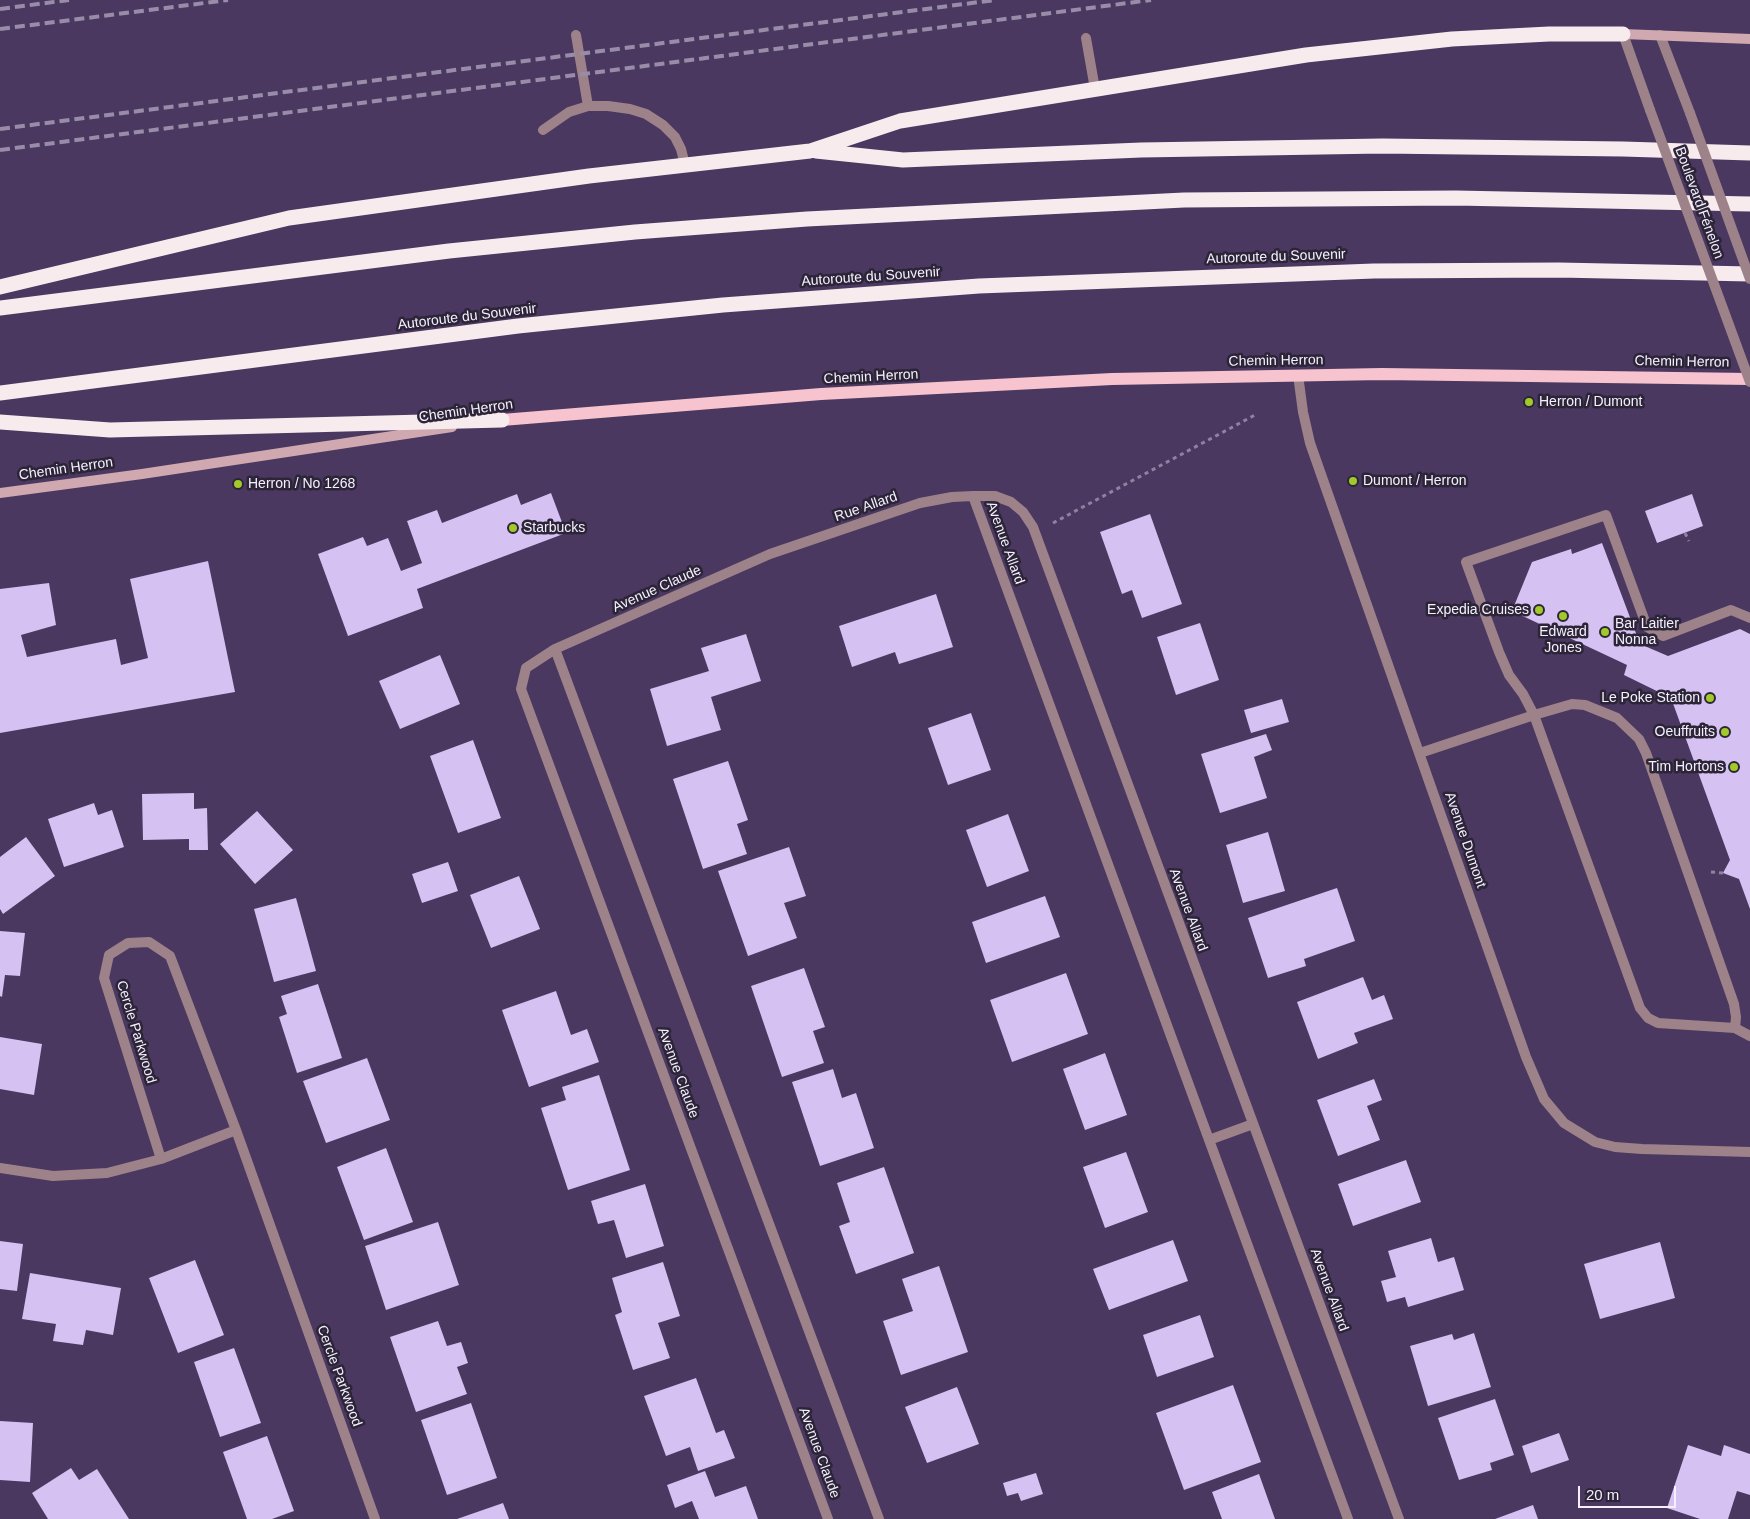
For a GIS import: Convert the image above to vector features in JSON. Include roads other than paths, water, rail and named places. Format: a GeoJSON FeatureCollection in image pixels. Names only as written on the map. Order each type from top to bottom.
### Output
{"type":"FeatureCollection","features":[{"type":"Feature","properties":{"kind":"highway"},"geometry":{"type":"LineString","coordinates":[[0,287],[289,218],[589,176],[810,151],[900,121],[1306,55],[1388,45],[1510,35],[1623,34]]}},
{"type":"Feature","properties":{"kind":"highway"},"geometry":{"type":"LineString","coordinates":[[810,151],[904,160],[1141,150],[1382,146],[1604,148],[1750,153]]}},
{"type":"Feature","properties":{"kind":"highway"},"geometry":{"type":"LineString","coordinates":[[0,308],[449,251],[635,232],[817,218],[1184,200],[1456,198],[1750,204]]}},
{"type":"Feature","properties":{"kind":"highway","name":"Autoroute du Souvenir"},"geometry":{"type":"LineString","coordinates":[[0,393],[528,325],[723,305],[970,286],[1374,270],[1559,270],[1750,274]]}},
{"type":"Feature","properties":{"kind":"highway"},"geometry":{"type":"LineString","coordinates":[[0,422],[110,430],[502,420]]}},
{"type":"Feature","properties":{"kind":"main road"},"geometry":{"type":"LineString","coordinates":[[1623,34],[1750,39]]}},
{"type":"Feature","properties":{"kind":"main road","name":"Chemin Herron"},"geometry":{"type":"LineString","coordinates":[[0,493],[142,474],[502,420],[812,395],[1031,382],[1298,375],[1567,375],[1750,380]]}},
{"type":"Feature","properties":{"kind":"street","name":"Boulevard Fénelon"},"geometry":{"type":"LineString","coordinates":[[1623,34],[1750,380]]}},
{"type":"Feature","properties":{"kind":"street"},"geometry":{"type":"LineString","coordinates":[[576,35],[588,106]]}},
{"type":"Feature","properties":{"kind":"street","name":"Boulevard Fénelon"},"geometry":{"type":"LineString","coordinates":[[1660,35],[1750,279]]}},
{"type":"Feature","properties":{"kind":"street"},"geometry":{"type":"LineString","coordinates":[[1086,38],[1095,89]]}},
{"type":"Feature","properties":{"kind":"street"},"geometry":{"type":"LineString","coordinates":[[543,130],[569,112],[588,106],[608,106],[646,114],[675,137],[681,149],[685,166]]}},
{"type":"Feature","properties":{"kind":"street","name":"Avenue Dumont"},"geometry":{"type":"LineString","coordinates":[[1298,375],[1303,412],[1310,443],[1526,1057],[1544,1099],[1555,1112],[1580,1134],[1596,1142],[1615,1147],[1750,1152]]}},
{"type":"Feature","properties":{"kind":"street","name":"Rue Allard"},"geometry":{"type":"LineString","coordinates":[[770,554],[920,503],[952,497],[973,496]]}},
{"type":"Feature","properties":{"kind":"street","name":"Avenue Allard"},"geometry":{"type":"LineString","coordinates":[[1348,1519],[973,496],[995,496],[1011,502],[1023,512],[1032,527],[1399,1519]]}},
{"type":"Feature","properties":{"kind":"street"},"geometry":{"type":"LineString","coordinates":[[1750,618],[1731,610],[1663,636],[1647,627],[1606,515],[1466,562],[1509,675],[1523,694],[1534,715],[1640,1008],[1648,1018],[1658,1023],[1735,1028],[1750,1036]]}},
{"type":"Feature","properties":{"kind":"street","name":"Avenue Claude"},"geometry":{"type":"LineString","coordinates":[[770,554],[555,649],[526,668],[521,689],[828,1519]]}},
{"type":"Feature","properties":{"kind":"street"},"geometry":{"type":"LineString","coordinates":[[555,649],[879,1519]]}},
{"type":"Feature","properties":{"kind":"street"},"geometry":{"type":"LineString","coordinates":[[1420,753],[1572,704],[1585,705],[1617,718],[1639,739],[1646,753],[1734,1004],[1735,1028]]}},
{"type":"Feature","properties":{"kind":"street","name":"Cercle Parkwood"},"geometry":{"type":"LineString","coordinates":[[161,1158],[104,978],[109,955],[128,943],[149,942],[170,956],[236,1130],[376,1519]]}},
{"type":"Feature","properties":{"kind":"street"},"geometry":{"type":"LineString","coordinates":[[1209,1140],[1253,1124]]}},
{"type":"Feature","properties":{"kind":"street"},"geometry":{"type":"LineString","coordinates":[[0,1168],[53,1176],[107,1173],[161,1158],[236,1130]]}},
{"type":"Feature","properties":{"kind":"railway"},"geometry":{"type":"LineString","coordinates":[[0,9],[69,0]]}},
{"type":"Feature","properties":{"kind":"railway"},"geometry":{"type":"LineString","coordinates":[[0,29],[228,0]]}},
{"type":"Feature","properties":{"kind":"railway"},"geometry":{"type":"LineString","coordinates":[[0,129],[995,0]]}},
{"type":"Feature","properties":{"kind":"railway"},"geometry":{"type":"LineString","coordinates":[[0,150],[1151,0]]}},
{"type":"Feature","properties":{"kind":"place","name":"Herron / Dumont"},"geometry":{"type":"Point","coordinates":[1529,402]}},
{"type":"Feature","properties":{"kind":"place","name":"Dumont / Herron"},"geometry":{"type":"Point","coordinates":[1353,481]}},
{"type":"Feature","properties":{"kind":"place","name":"Herron / No 1268"},"geometry":{"type":"Point","coordinates":[238,484]}},
{"type":"Feature","properties":{"kind":"place","name":"Starbucks"},"geometry":{"type":"Point","coordinates":[513,528]}},
{"type":"Feature","properties":{"kind":"place","name":"Expedia Cruises"},"geometry":{"type":"Point","coordinates":[1539,610]}},
{"type":"Feature","properties":{"kind":"place","name":"Edward Jones"},"geometry":{"type":"Point","coordinates":[1563,616]}},
{"type":"Feature","properties":{"kind":"place","name":"Bar Laitier Nonna"},"geometry":{"type":"Point","coordinates":[1605,632]}},
{"type":"Feature","properties":{"kind":"place","name":"Le Poke Station"},"geometry":{"type":"Point","coordinates":[1710,698]}},
{"type":"Feature","properties":{"kind":"place","name":"Oeuffruits"},"geometry":{"type":"Point","coordinates":[1725,732]}},
{"type":"Feature","properties":{"kind":"place","name":"Tim Hortons"},"geometry":{"type":"Point","coordinates":[1734,767]}}]}
